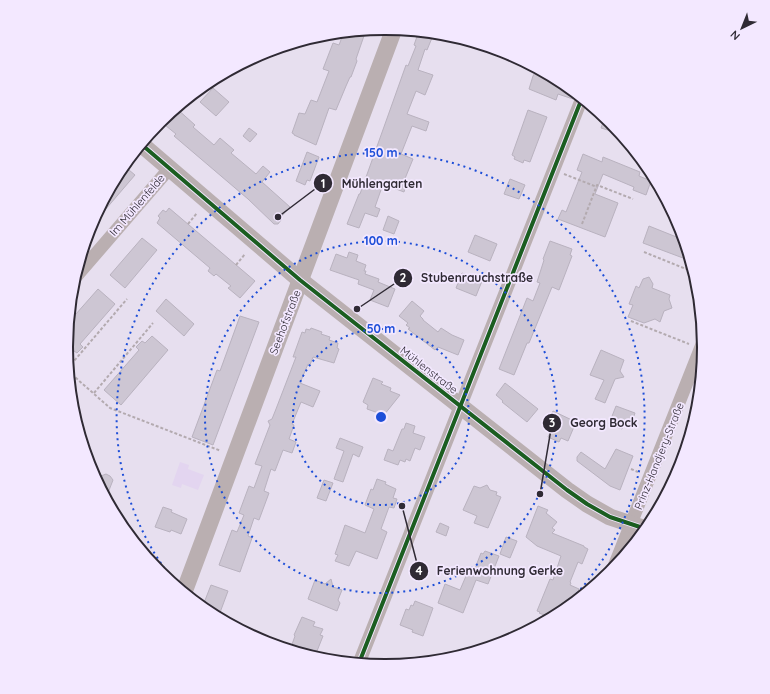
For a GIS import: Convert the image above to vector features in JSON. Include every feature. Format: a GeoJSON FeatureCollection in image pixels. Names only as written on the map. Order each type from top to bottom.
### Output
{"type":"FeatureCollection","features":[{"type":"Feature","properties":{"kind":"street","name":"Seehofstraße"},"geometry":{"type":"LineString","coordinates":[[186,587],[392,35]]}},
{"type":"Feature","properties":{"kind":"street"},"geometry":{"type":"LineString","coordinates":[[362,658],[462,407],[580,103]]}},
{"type":"Feature","properties":{"kind":"street","name":"Mühlenstraße"},"geometry":{"type":"LineString","coordinates":[[145,147],[300,280],[567,490],[587,504],[610,517],[639,527]]}},
{"type":"Feature","properties":{"kind":"street","name":"Im Mühlenfelde"},"geometry":{"type":"LineString","coordinates":[[84,268],[169,168]]}},
{"type":"Feature","properties":{"kind":"street","name":"Prinz-Handjery-Straße"},"geometry":{"type":"LineString","coordinates":[[632,538],[639,527],[697,344]]}},
{"type":"Feature","properties":{"kind":"path"},"geometry":{"type":"LineString","coordinates":[[563,173],[597,187],[597,185],[633,199]]}},
{"type":"Feature","properties":{"kind":"path"},"geometry":{"type":"LineString","coordinates":[[582,224],[597,187]]}},
{"type":"Feature","properties":{"kind":"path"},"geometry":{"type":"LineString","coordinates":[[188,224],[197,213]]}},
{"type":"Feature","properties":{"kind":"path"},"geometry":{"type":"LineString","coordinates":[[644,252],[686,268]]}},
{"type":"Feature","properties":{"kind":"path"},"geometry":{"type":"LineString","coordinates":[[236,265],[245,254]]}},
{"type":"Feature","properties":{"kind":"path"},"geometry":{"type":"LineString","coordinates":[[74,361],[127,300]]}},
{"type":"Feature","properties":{"kind":"path"},"geometry":{"type":"LineString","coordinates":[[631,321],[697,343]]}},
{"type":"Feature","properties":{"kind":"path"},"geometry":{"type":"LineString","coordinates":[[94,393],[153,323]]}},
{"type":"Feature","properties":{"kind":"path"},"geometry":{"type":"LineString","coordinates":[[75,377],[110,408],[224,452]]}},
{"type":"Feature","properties":{"kind":"path"},"geometry":{"type":"LineString","coordinates":[[631,469],[641,473]]}},
{"type":"Feature","properties":{"kind":"shaded area"},"geometry":{"type":"Polygon","coordinates":[[[180,462],[189,465],[188,469],[204,475],[198,490],[182,484],[181,488],[172,485],[180,462]]]}},
{"type":"Feature","properties":{"kind":"building"},"geometry":{"type":"Polygon","coordinates":[[[364,36],[351,77],[336,110],[329,108],[316,145],[292,133],[299,113],[305,114],[311,100],[317,102],[329,71],[323,69],[333,43],[339,45],[342,38],[364,36]]]}},
{"type":"Feature","properties":{"kind":"building"},"geometry":{"type":"Polygon","coordinates":[[[417,37],[432,39],[427,50],[425,49],[418,70],[433,75],[425,95],[416,91],[407,114],[429,122],[426,131],[412,126],[401,154],[413,159],[404,181],[407,182],[404,192],[383,184],[375,207],[380,209],[377,217],[365,213],[359,228],[347,224],[360,194],[406,65],[408,66],[416,46],[414,45],[417,37]]]}},
{"type":"Feature","properties":{"kind":"building"},"geometry":{"type":"Polygon","coordinates":[[[535,73],[541,77],[573,99],[558,94],[556,100],[529,89],[535,73]]]}},
{"type":"Feature","properties":{"kind":"building"},"geometry":{"type":"Polygon","coordinates":[[[213,88],[229,102],[216,116],[200,102],[213,88]]]}},
{"type":"Feature","properties":{"kind":"building"},"geometry":{"type":"Polygon","coordinates":[[[528,110],[547,117],[530,162],[524,160],[523,163],[514,159],[515,157],[512,155],[528,110]]]}},
{"type":"Feature","properties":{"kind":"building"},"geometry":{"type":"Polygon","coordinates":[[[180,111],[195,125],[193,127],[214,145],[220,138],[234,150],[231,153],[256,174],[263,166],[270,172],[262,182],[290,207],[280,218],[281,220],[278,224],[274,224],[248,199],[174,136],[176,134],[165,125],[180,111]]]}},
{"type":"Feature","properties":{"kind":"building"},"geometry":{"type":"Polygon","coordinates":[[[603,123],[611,131],[601,128],[603,123]]]}},
{"type":"Feature","properties":{"kind":"building"},"geometry":{"type":"Polygon","coordinates":[[[249,128],[257,134],[250,142],[243,136],[249,128]]]}},
{"type":"Feature","properties":{"kind":"building"},"geometry":{"type":"Polygon","coordinates":[[[307,152],[319,157],[310,181],[307,180],[305,185],[296,181],[307,152]]]}},
{"type":"Feature","properties":{"kind":"building"},"geometry":{"type":"Polygon","coordinates":[[[583,154],[602,162],[603,157],[640,172],[639,176],[648,180],[650,183],[646,195],[633,190],[634,187],[603,174],[595,194],[618,203],[605,237],[558,219],[562,210],[566,212],[582,172],[577,170],[583,154]]]}},
{"type":"Feature","properties":{"kind":"building"},"geometry":{"type":"Polygon","coordinates":[[[129,170],[135,175],[104,211],[129,170]]]}},
{"type":"Feature","properties":{"kind":"building"},"geometry":{"type":"Polygon","coordinates":[[[510,179],[525,185],[519,199],[504,194],[510,179]]]}},
{"type":"Feature","properties":{"kind":"building"},"geometry":{"type":"Polygon","coordinates":[[[169,208],[255,281],[240,298],[228,288],[231,286],[216,274],[214,276],[208,271],[210,268],[157,223],[160,218],[158,216],[163,210],[166,212],[169,208]]]}},
{"type":"Feature","properties":{"kind":"building"},"geometry":{"type":"Polygon","coordinates":[[[388,216],[399,221],[394,234],[383,230],[388,216]]]}},
{"type":"Feature","properties":{"kind":"building"},"geometry":{"type":"Polygon","coordinates":[[[649,226],[676,237],[684,258],[643,243],[649,226]]]}},
{"type":"Feature","properties":{"kind":"building"},"geometry":{"type":"Polygon","coordinates":[[[475,235],[497,244],[490,261],[468,252],[475,235]]]}},
{"type":"Feature","properties":{"kind":"building"},"geometry":{"type":"Polygon","coordinates":[[[142,238],[157,250],[125,288],[110,275],[142,238]]]}},
{"type":"Feature","properties":{"kind":"building"},"geometry":{"type":"Polygon","coordinates":[[[550,241],[572,249],[570,255],[572,256],[559,290],[552,287],[514,375],[499,369],[527,298],[533,301],[540,283],[537,282],[544,260],[543,259],[550,241]]]}},
{"type":"Feature","properties":{"kind":"building"},"geometry":{"type":"Polygon","coordinates":[[[349,252],[358,255],[356,261],[366,265],[364,271],[366,271],[365,274],[379,279],[378,282],[395,289],[388,307],[370,300],[374,290],[358,284],[359,280],[330,270],[336,254],[347,258],[349,252]]]}},
{"type":"Feature","properties":{"kind":"building"},"geometry":{"type":"Polygon","coordinates":[[[462,273],[482,281],[476,296],[456,288],[462,273]]]}},
{"type":"Feature","properties":{"kind":"building"},"geometry":{"type":"Polygon","coordinates":[[[649,277],[653,284],[652,288],[670,295],[669,299],[672,308],[664,311],[660,322],[655,319],[644,323],[628,317],[633,305],[629,304],[636,286],[639,288],[643,279],[649,277]]]}},
{"type":"Feature","properties":{"kind":"building"},"geometry":{"type":"Polygon","coordinates":[[[98,289],[115,304],[80,344],[83,347],[77,353],[73,352],[73,347],[75,315],[98,289]]]}},
{"type":"Feature","properties":{"kind":"building"},"geometry":{"type":"Polygon","coordinates":[[[166,299],[194,324],[184,336],[156,311],[166,299]]]}},
{"type":"Feature","properties":{"kind":"building"},"geometry":{"type":"Polygon","coordinates":[[[412,301],[424,311],[420,316],[423,320],[438,332],[441,328],[464,340],[458,355],[438,347],[435,350],[408,329],[410,328],[406,325],[408,323],[399,316],[412,301]]]}},
{"type":"Feature","properties":{"kind":"building"},"geometry":{"type":"Polygon","coordinates":[[[240,316],[259,322],[213,445],[192,437],[217,370],[220,371],[240,316]]]}},
{"type":"Feature","properties":{"kind":"building"},"geometry":{"type":"Polygon","coordinates":[[[311,328],[322,332],[321,334],[330,337],[329,340],[338,343],[337,348],[339,349],[334,363],[313,357],[310,365],[308,364],[300,383],[320,391],[313,407],[301,402],[292,424],[294,425],[289,439],[296,442],[292,453],[283,450],[275,471],[271,469],[264,491],[269,493],[259,520],[254,518],[248,536],[252,538],[240,572],[219,565],[232,530],[237,532],[244,515],[239,513],[249,486],[254,488],[262,466],[255,464],[270,425],[268,421],[272,419],[296,357],[293,357],[302,332],[305,333],[306,329],[310,330],[311,328]]]}},
{"type":"Feature","properties":{"kind":"building"},"geometry":{"type":"Polygon","coordinates":[[[152,336],[168,350],[121,405],[104,390],[139,350],[136,347],[142,341],[145,343],[152,336]]]}},
{"type":"Feature","properties":{"kind":"building"},"geometry":{"type":"Polygon","coordinates":[[[601,350],[624,360],[620,371],[624,377],[615,379],[605,403],[595,399],[604,380],[590,375],[601,350]]]}},
{"type":"Feature","properties":{"kind":"building"},"geometry":{"type":"Polygon","coordinates":[[[373,378],[383,382],[381,384],[391,388],[390,391],[400,395],[384,415],[367,409],[368,405],[363,402],[373,378]]]}},
{"type":"Feature","properties":{"kind":"building"},"geometry":{"type":"Polygon","coordinates":[[[505,383],[538,409],[527,422],[502,402],[503,401],[496,395],[505,383]]]}},
{"type":"Feature","properties":{"kind":"building"},"geometry":{"type":"Polygon","coordinates":[[[616,406],[635,413],[630,427],[624,424],[622,429],[609,424],[616,406]]]}},
{"type":"Feature","properties":{"kind":"building"},"geometry":{"type":"Polygon","coordinates":[[[553,411],[576,422],[568,441],[561,438],[559,442],[548,437],[555,423],[549,421],[553,411]]]}},
{"type":"Feature","properties":{"kind":"building"},"geometry":{"type":"Polygon","coordinates":[[[406,423],[415,426],[413,433],[425,437],[420,450],[415,448],[410,461],[406,459],[405,462],[400,460],[398,465],[384,460],[388,449],[393,451],[406,423]]]}},
{"type":"Feature","properties":{"kind":"building"},"geometry":{"type":"Polygon","coordinates":[[[340,438],[363,447],[359,457],[353,454],[343,482],[334,479],[344,451],[336,448],[340,438]]]}},
{"type":"Feature","properties":{"kind":"building"},"geometry":{"type":"Polygon","coordinates":[[[616,449],[633,456],[620,490],[610,486],[577,461],[577,457],[581,452],[605,469],[616,449]]]}},
{"type":"Feature","properties":{"kind":"building"},"geometry":{"type":"Polygon","coordinates":[[[106,474],[113,480],[109,491],[105,485],[101,476],[106,474]]]}},
{"type":"Feature","properties":{"kind":"building"},"geometry":{"type":"Polygon","coordinates":[[[377,479],[386,482],[385,484],[396,489],[393,498],[397,499],[394,508],[389,507],[381,529],[387,532],[377,559],[356,551],[349,566],[335,561],[338,555],[335,554],[345,525],[365,533],[374,509],[365,505],[371,489],[373,490],[377,479]]]}},
{"type":"Feature","properties":{"kind":"building"},"geometry":{"type":"Polygon","coordinates":[[[324,480],[333,483],[326,501],[317,498],[324,480]]]}},
{"type":"Feature","properties":{"kind":"building"},"geometry":{"type":"Polygon","coordinates":[[[487,485],[490,490],[497,492],[496,495],[501,497],[488,528],[474,523],[477,516],[463,510],[474,486],[480,488],[487,485]]]}},
{"type":"Feature","properties":{"kind":"building"},"geometry":{"type":"Polygon","coordinates":[[[538,506],[548,510],[546,513],[557,522],[552,528],[555,530],[552,533],[588,549],[582,564],[578,562],[570,582],[570,585],[580,591],[544,615],[537,611],[550,579],[553,580],[561,556],[537,546],[526,537],[538,506]]]}},
{"type":"Feature","properties":{"kind":"building"},"geometry":{"type":"Polygon","coordinates":[[[163,507],[172,510],[171,512],[187,519],[181,534],[171,530],[170,532],[155,527],[163,507]]]}},
{"type":"Feature","properties":{"kind":"building"},"geometry":{"type":"Polygon","coordinates":[[[440,523],[449,527],[446,536],[436,532],[440,523]]]}},
{"type":"Feature","properties":{"kind":"building"},"geometry":{"type":"Polygon","coordinates":[[[506,537],[517,541],[510,558],[500,554],[506,537]]]}},
{"type":"Feature","properties":{"kind":"building"},"geometry":{"type":"Polygon","coordinates":[[[485,551],[499,556],[488,584],[476,580],[463,613],[438,603],[445,584],[460,590],[469,569],[474,571],[481,553],[483,554],[485,551]]]}},
{"type":"Feature","properties":{"kind":"building"},"geometry":{"type":"Polygon","coordinates":[[[331,579],[333,587],[342,590],[338,600],[340,603],[337,611],[308,599],[315,580],[325,584],[331,579]]]}},
{"type":"Feature","properties":{"kind":"building"},"geometry":{"type":"Polygon","coordinates":[[[211,585],[228,591],[220,611],[205,601],[211,585]]]}},
{"type":"Feature","properties":{"kind":"building"},"geometry":{"type":"Polygon","coordinates":[[[415,601],[433,608],[423,636],[400,625],[406,609],[409,610],[415,601]]]}},
{"type":"Feature","properties":{"kind":"building"},"geometry":{"type":"Polygon","coordinates":[[[302,617],[315,622],[313,626],[323,629],[320,635],[323,636],[317,651],[292,644],[294,635],[302,617]]]}},
{"type":"Feature","properties":{"kind":"cycle path"},"geometry":{"type":"LineString","coordinates":[[361,658],[580,103]]}},
{"type":"Feature","properties":{"kind":"cycle path"},"geometry":{"type":"LineString","coordinates":[[145,147],[300,280],[567,490],[587,504],[610,517],[640,527]]}},
{"type":"Feature","properties":{"kind":"place","name":"Mühlengarten"},"geometry":{"type":"Point","coordinates":[278,217]}},
{"type":"Feature","properties":{"kind":"place","name":"Stubenrauchstraße"},"geometry":{"type":"Point","coordinates":[357,309]}},
{"type":"Feature","properties":{"kind":"place","name":"Georg Bock"},"geometry":{"type":"Point","coordinates":[540,494]}},
{"type":"Feature","properties":{"kind":"place","name":"Ferienwohnung Gerke"},"geometry":{"type":"Point","coordinates":[402,506]}}]}
